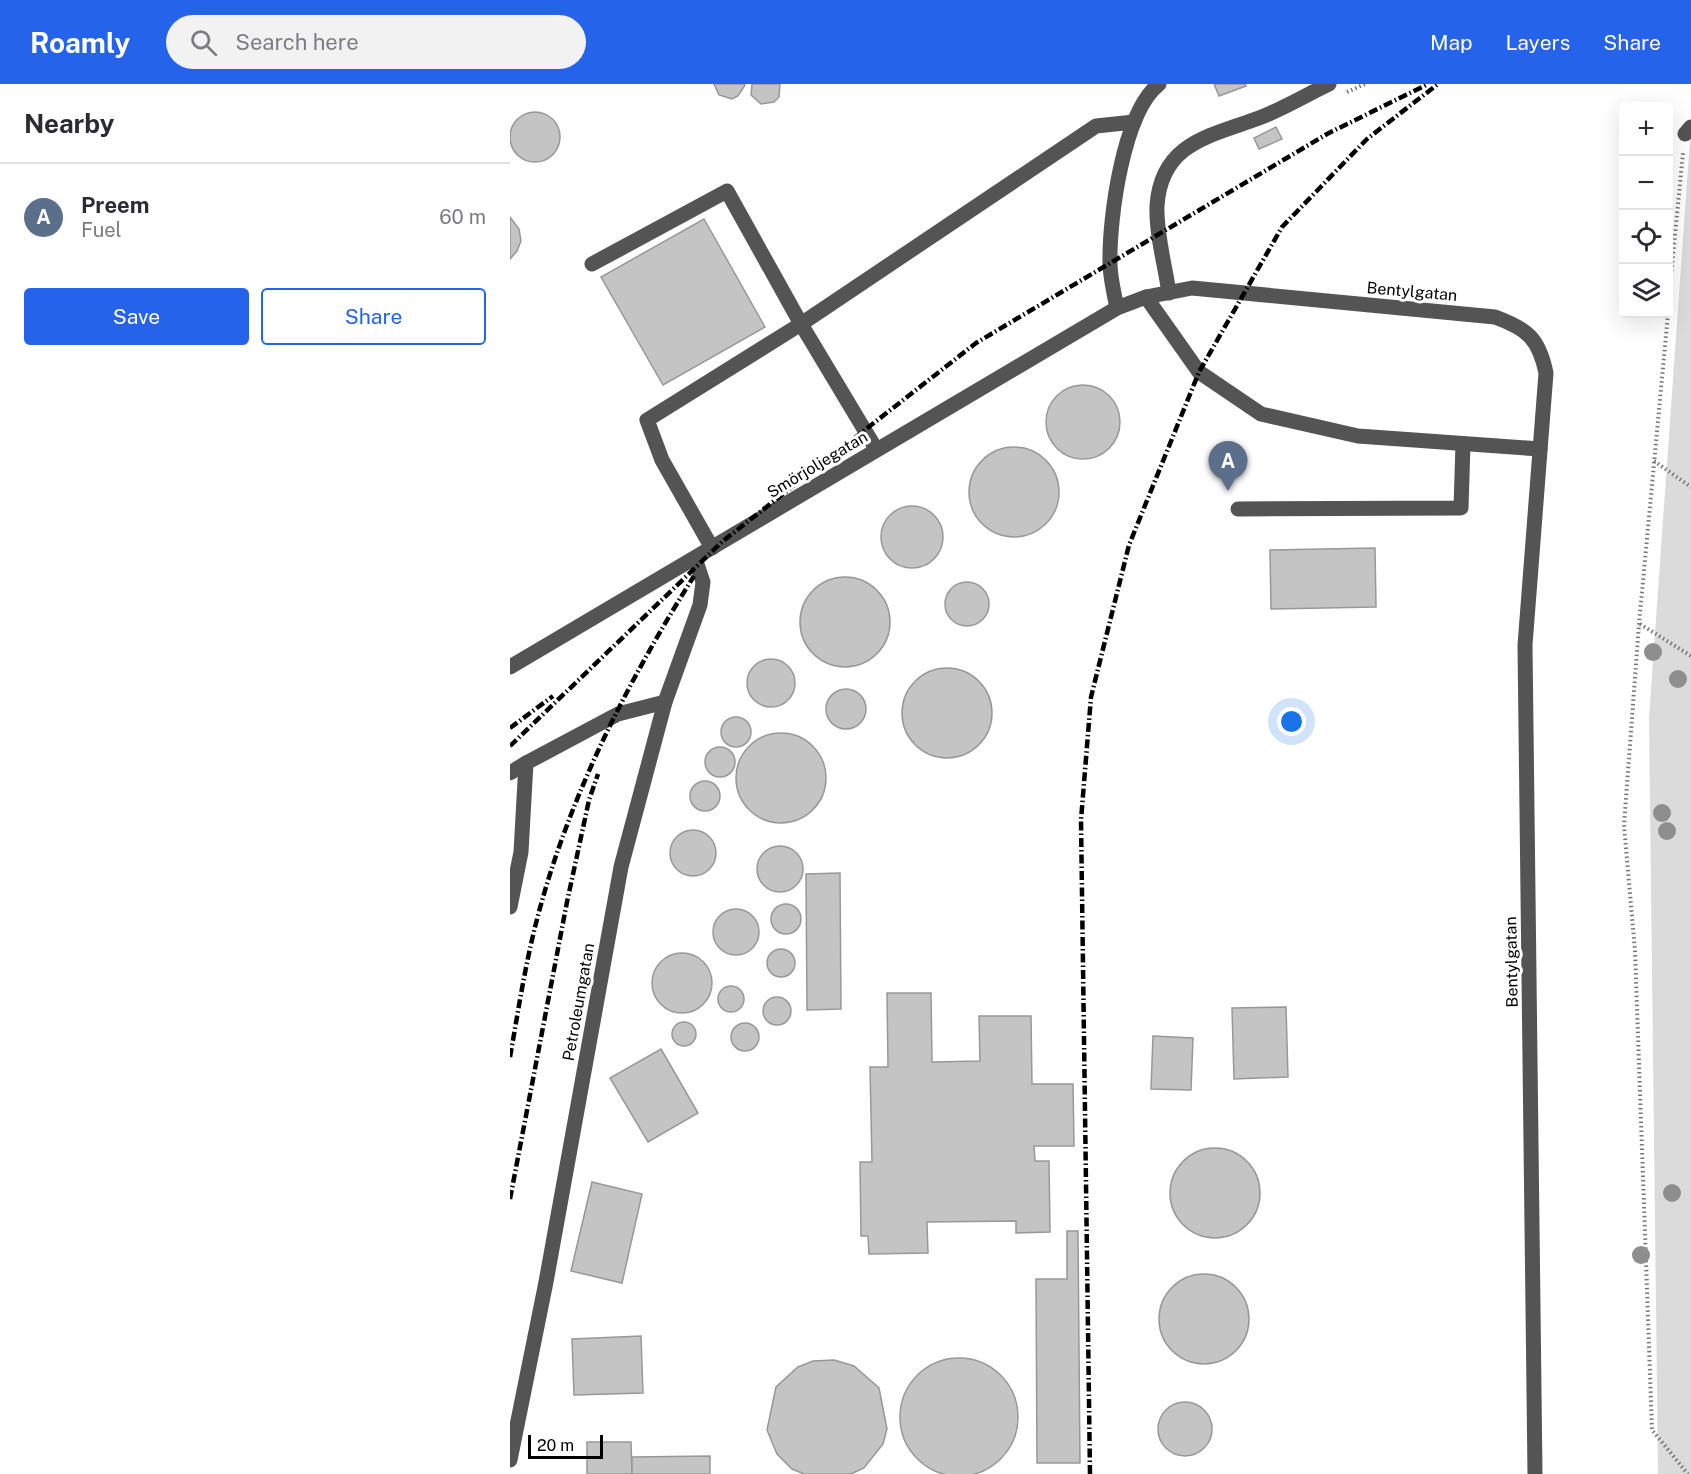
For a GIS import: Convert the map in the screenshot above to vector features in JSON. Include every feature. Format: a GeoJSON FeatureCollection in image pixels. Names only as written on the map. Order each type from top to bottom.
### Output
{"type":"FeatureCollection","features":[{"type":"Feature","properties":{"kind":"street"},"geometry":{"type":"LineString","coordinates":[[1117,308],[1109,264],[1117,185],[1134,122],[1159,84]]}},
{"type":"Feature","properties":{"kind":"street"},"geometry":{"type":"LineString","coordinates":[[1169,293],[1157,208],[1162,177],[1180,153],[1199,139],[1261,117],[1329,84]]}},
{"type":"Feature","properties":{"kind":"street"},"geometry":{"type":"LineString","coordinates":[[712,548],[662,460],[647,420],[801,324],[1096,126],[1134,122]]}},
{"type":"Feature","properties":{"kind":"street"},"geometry":{"type":"LineString","coordinates":[[592,264],[728,191],[801,324],[876,449]]}},
{"type":"Feature","properties":{"kind":"street","name":"Bentylgatan"},"geometry":{"type":"LineString","coordinates":[[1146,297],[1192,288],[1495,317],[1515,324],[1532,337],[1541,353],[1545,374],[1525,645],[1535,1474]]}},
{"type":"Feature","properties":{"kind":"street"},"geometry":{"type":"LineString","coordinates":[[1146,297],[1199,372],[1262,414],[1358,436],[1540,449]]}},
{"type":"Feature","properties":{"kind":"street","name":"Smörjoljegatan"},"geometry":{"type":"LineString","coordinates":[[510,667],[1117,308],[1146,297]]}},
{"type":"Feature","properties":{"kind":"street"},"geometry":{"type":"LineString","coordinates":[[1238,509],[1461,508],[1462,444]]}},
{"type":"Feature","properties":{"kind":"street","name":"Petroleumgatan"},"geometry":{"type":"LineString","coordinates":[[510,1460],[546,1282],[621,867],[665,702],[700,605],[703,582],[695,558]]}},
{"type":"Feature","properties":{"kind":"street"},"geometry":{"type":"LineString","coordinates":[[510,773],[618,714],[665,702]]}},
{"type":"Feature","properties":{"kind":"street"},"geometry":{"type":"LineString","coordinates":[[510,907],[521,852],[526,763]]}},
{"type":"Feature","properties":{"kind":"path"},"geometry":{"type":"LineString","coordinates":[[1673,264],[1688,131]]}},
{"type":"Feature","properties":{"kind":"path"},"geometry":{"type":"LineString","coordinates":[[1668,318],[1639,624],[1624,825],[1635,951],[1652,1430],[1688,1474]]}},
{"type":"Feature","properties":{"kind":"path"},"geometry":{"type":"LineString","coordinates":[[1654,461],[1691,487]]}},
{"type":"Feature","properties":{"kind":"path"},"geometry":{"type":"LineString","coordinates":[[1639,624],[1691,656]]}},
{"type":"Feature","properties":{"kind":"shaded area"},"geometry":{"type":"Polygon","coordinates":[[[1691,125],[1691,1474],[1658,1474],[1649,718],[1691,125]]]}},
{"type":"Feature","properties":{"kind":"building"},"geometry":{"type":"Polygon","coordinates":[[[714,84],[745,85],[738,96],[732,99],[719,95],[714,84]]]}},
{"type":"Feature","properties":{"kind":"building"},"geometry":{"type":"Polygon","coordinates":[[[752,84],[780,84],[779,97],[774,102],[761,104],[751,95],[752,84]]]}},
{"type":"Feature","properties":{"kind":"building"},"geometry":{"type":"Polygon","coordinates":[[[1214,84],[1245,84],[1246,86],[1219,96],[1214,84]]]}},
{"type":"Feature","properties":{"kind":"building"},"geometry":{"type":"Polygon","coordinates":[[[530,112],[540,112],[553,119],[560,132],[560,142],[553,155],[540,162],[530,162],[521,158],[514,151],[510,142],[510,132],[514,123],[521,116],[530,112]]]}},
{"type":"Feature","properties":{"kind":"building"},"geometry":{"type":"Polygon","coordinates":[[[1276,127],[1282,139],[1259,149],[1254,138],[1276,127]]]}},
{"type":"Feature","properties":{"kind":"building"},"geometry":{"type":"Polygon","coordinates":[[[510,217],[519,229],[521,241],[517,251],[510,259],[510,217]]]}},
{"type":"Feature","properties":{"kind":"building"},"geometry":{"type":"Polygon","coordinates":[[[704,219],[765,327],[663,385],[601,277],[704,219]]]}},
{"type":"Feature","properties":{"kind":"building"},"geometry":{"type":"Polygon","coordinates":[[[1083,385],[1104,391],[1114,401],[1120,422],[1114,443],[1104,453],[1083,459],[1062,453],[1052,443],[1046,422],[1052,401],[1062,391],[1083,385]]]}},
{"type":"Feature","properties":{"kind":"building"},"geometry":{"type":"Polygon","coordinates":[[[1014,447],[1031,450],[1046,460],[1056,475],[1059,492],[1056,509],[1046,524],[1031,534],[1014,537],[997,534],[982,524],[972,509],[969,492],[972,475],[982,460],[997,450],[1014,447]]]}},
{"type":"Feature","properties":{"kind":"building"},"geometry":{"type":"Polygon","coordinates":[[[912,506],[924,508],[934,515],[941,525],[943,537],[941,549],[934,559],[924,566],[912,568],[900,566],[890,559],[883,549],[881,537],[883,525],[890,515],[900,508],[912,506]]]}},
{"type":"Feature","properties":{"kind":"building"},"geometry":{"type":"Polygon","coordinates":[[[1375,548],[1376,607],[1271,609],[1270,550],[1375,548]]]}},
{"type":"Feature","properties":{"kind":"building"},"geometry":{"type":"Polygon","coordinates":[[[845,577],[862,580],[877,590],[887,605],[890,622],[887,639],[877,654],[862,664],[845,667],[828,664],[813,654],[803,639],[800,622],[803,605],[813,590],[828,580],[845,577]]]}},
{"type":"Feature","properties":{"kind":"building"},"geometry":{"type":"Polygon","coordinates":[[[967,582],[976,583],[983,588],[988,595],[988,613],[983,620],[976,625],[967,626],[958,625],[951,620],[946,613],[945,604],[946,595],[951,588],[958,583],[967,582]]]}},
{"type":"Feature","properties":{"kind":"building"},"geometry":{"type":"Polygon","coordinates":[[[771,659],[788,666],[795,683],[788,700],[771,707],[754,700],[747,683],[754,666],[771,659]]]}},
{"type":"Feature","properties":{"kind":"building"},"geometry":{"type":"Polygon","coordinates":[[[947,668],[964,671],[979,681],[989,696],[992,713],[989,730],[979,745],[964,755],[947,758],[930,755],[915,745],[905,730],[902,713],[905,696],[915,681],[930,671],[947,668]]]}},
{"type":"Feature","properties":{"kind":"building"},"geometry":{"type":"Polygon","coordinates":[[[846,689],[860,695],[866,709],[860,723],[846,729],[832,723],[826,709],[832,695],[846,689]]]}},
{"type":"Feature","properties":{"kind":"building"},"geometry":{"type":"Polygon","coordinates":[[[736,717],[742,718],[750,726],[750,738],[742,746],[736,747],[730,746],[722,738],[721,732],[722,726],[730,718],[736,717]]]}},
{"type":"Feature","properties":{"kind":"building"},"geometry":{"type":"Polygon","coordinates":[[[781,733],[798,736],[813,746],[823,761],[826,778],[823,795],[813,810],[798,820],[781,823],[764,820],[749,810],[739,795],[736,778],[739,761],[749,746],[764,736],[781,733]]]}},
{"type":"Feature","properties":{"kind":"building"},"geometry":{"type":"Polygon","coordinates":[[[720,747],[726,748],[734,756],[734,768],[726,776],[720,777],[714,776],[706,768],[705,762],[706,756],[714,748],[720,747]]]}},
{"type":"Feature","properties":{"kind":"building"},"geometry":{"type":"Polygon","coordinates":[[[705,781],[711,782],[719,790],[719,802],[711,810],[705,811],[699,810],[691,802],[690,796],[691,790],[699,782],[705,781]]]}},
{"type":"Feature","properties":{"kind":"building"},"geometry":{"type":"Polygon","coordinates":[[[693,830],[709,837],[716,853],[709,869],[693,876],[677,869],[670,853],[677,837],[693,830]]]}},
{"type":"Feature","properties":{"kind":"building"},"geometry":{"type":"Polygon","coordinates":[[[780,846],[796,853],[803,869],[796,885],[780,892],[764,885],[757,869],[764,853],[780,846]]]}},
{"type":"Feature","properties":{"kind":"building"},"geometry":{"type":"Polygon","coordinates":[[[840,873],[841,1009],[807,1010],[806,874],[840,873]]]}},
{"type":"Feature","properties":{"kind":"building"},"geometry":{"type":"Polygon","coordinates":[[[786,904],[797,908],[801,919],[797,930],[786,934],[775,930],[771,919],[775,908],[786,904]]]}},
{"type":"Feature","properties":{"kind":"building"},"geometry":{"type":"Polygon","coordinates":[[[736,909],[752,916],[759,932],[752,948],[736,955],[720,948],[713,932],[720,916],[736,909]]]}},
{"type":"Feature","properties":{"kind":"building"},"geometry":{"type":"Polygon","coordinates":[[[781,949],[791,953],[795,963],[791,973],[781,977],[771,973],[767,963],[771,953],[781,949]]]}},
{"type":"Feature","properties":{"kind":"building"},"geometry":{"type":"Polygon","coordinates":[[[682,953],[703,962],[712,983],[703,1004],[682,1013],[661,1004],[652,983],[661,962],[682,953]]]}},
{"type":"Feature","properties":{"kind":"building"},"geometry":{"type":"Polygon","coordinates":[[[731,986],[741,989],[744,999],[741,1009],[731,1012],[721,1009],[718,999],[721,989],[731,986]]]}},
{"type":"Feature","properties":{"kind":"building"},"geometry":{"type":"Polygon","coordinates":[[[887,993],[931,993],[932,1062],[980,1061],[979,1016],[1031,1016],[1032,1084],[1073,1084],[1074,1146],[1034,1146],[1035,1161],[1049,1161],[1050,1232],[1016,1233],[1016,1221],[927,1222],[928,1253],[869,1254],[868,1236],[861,1236],[860,1162],[872,1162],[870,1067],[888,1067],[887,993]]]}},
{"type":"Feature","properties":{"kind":"building"},"geometry":{"type":"Polygon","coordinates":[[[777,997],[787,1001],[791,1011],[787,1021],[777,1025],[767,1021],[763,1011],[767,1001],[777,997]]]}},
{"type":"Feature","properties":{"kind":"building"},"geometry":{"type":"Polygon","coordinates":[[[1286,1007],[1288,1077],[1234,1079],[1232,1008],[1286,1007]]]}},
{"type":"Feature","properties":{"kind":"building"},"geometry":{"type":"Polygon","coordinates":[[[684,1022],[689,1023],[695,1029],[695,1039],[689,1045],[684,1046],[679,1045],[673,1039],[672,1034],[673,1029],[679,1023],[684,1022]]]}},
{"type":"Feature","properties":{"kind":"building"},"geometry":{"type":"Polygon","coordinates":[[[745,1023],[755,1027],[759,1037],[755,1047],[745,1051],[735,1047],[731,1037],[735,1027],[745,1023]]]}},
{"type":"Feature","properties":{"kind":"building"},"geometry":{"type":"Polygon","coordinates":[[[1153,1036],[1193,1038],[1191,1090],[1151,1089],[1153,1036]]]}},
{"type":"Feature","properties":{"kind":"building"},"geometry":{"type":"Polygon","coordinates":[[[661,1049],[698,1113],[648,1142],[610,1078],[661,1049]]]}},
{"type":"Feature","properties":{"kind":"building"},"geometry":{"type":"Polygon","coordinates":[[[1215,1148],[1232,1151],[1247,1161],[1257,1176],[1260,1193],[1257,1210],[1247,1225],[1232,1235],[1215,1238],[1198,1235],[1183,1225],[1173,1210],[1170,1193],[1173,1176],[1183,1161],[1198,1151],[1215,1148]]]}},
{"type":"Feature","properties":{"kind":"building"},"geometry":{"type":"Polygon","coordinates":[[[592,1182],[642,1194],[622,1283],[571,1271],[592,1182]]]}},
{"type":"Feature","properties":{"kind":"building"},"geometry":{"type":"Polygon","coordinates":[[[1067,1231],[1078,1231],[1080,1463],[1037,1463],[1036,1279],[1067,1279],[1067,1231]]]}},
{"type":"Feature","properties":{"kind":"building"},"geometry":{"type":"Polygon","coordinates":[[[1204,1274],[1221,1277],[1236,1287],[1246,1302],[1249,1319],[1246,1336],[1236,1351],[1221,1361],[1204,1364],[1187,1361],[1172,1351],[1162,1336],[1159,1319],[1162,1302],[1172,1287],[1187,1277],[1204,1274]]]}},
{"type":"Feature","properties":{"kind":"building"},"geometry":{"type":"Polygon","coordinates":[[[641,1336],[643,1393],[574,1395],[572,1339],[641,1336]]]}},
{"type":"Feature","properties":{"kind":"building"},"geometry":{"type":"Polygon","coordinates":[[[947,1359],[971,1359],[992,1368],[1008,1384],[1017,1405],[1017,1429],[1008,1450],[992,1466],[971,1475],[947,1475],[926,1466],[910,1450],[901,1429],[901,1405],[910,1384],[926,1368],[947,1359]]]}},
{"type":"Feature","properties":{"kind":"building"},"geometry":{"type":"Polygon","coordinates":[[[834,1360],[854,1366],[879,1388],[887,1429],[883,1444],[864,1468],[851,1474],[804,1474],[792,1469],[777,1454],[767,1430],[776,1387],[798,1367],[813,1361],[834,1360]]]}},
{"type":"Feature","properties":{"kind":"building"},"geometry":{"type":"Polygon","coordinates":[[[1180,1402],[1190,1402],[1200,1406],[1208,1414],[1212,1429],[1208,1444],[1200,1452],[1190,1456],[1180,1456],[1170,1452],[1162,1444],[1158,1434],[1158,1424],[1162,1414],[1170,1406],[1180,1402]]]}},
{"type":"Feature","properties":{"kind":"building"},"geometry":{"type":"Polygon","coordinates":[[[587,1442],[631,1442],[632,1474],[587,1474],[587,1442]]]}},
{"type":"Feature","properties":{"kind":"building"},"geometry":{"type":"Polygon","coordinates":[[[710,1456],[710,1474],[632,1474],[632,1457],[710,1456]]]}},
{"type":"Feature","properties":{"kind":"railway"},"geometry":{"type":"LineString","coordinates":[[510,746],[723,541],[976,343],[1327,134],[1428,84]]}},
{"type":"Feature","properties":{"kind":"railway"},"geometry":{"type":"LineString","coordinates":[[1090,1474],[1081,820],[1091,697],[1129,545],[1199,372],[1282,227],[1367,139],[1438,84]]}},
{"type":"Feature","properties":{"kind":"railway"},"geometry":{"type":"LineString","coordinates":[[510,1057],[525,970],[555,857],[594,760],[617,712],[667,620],[694,576]]}},
{"type":"Feature","properties":{"kind":"railway"},"geometry":{"type":"LineString","coordinates":[[510,728],[553,696]]}},
{"type":"Feature","properties":{"kind":"railway"},"geometry":{"type":"LineString","coordinates":[[510,1199],[567,902],[589,800],[598,774]]}},
{"type":"Feature","properties":{"kind":"place","name":"Preem"},"geometry":{"type":"Point","coordinates":[1228,491]}}]}
